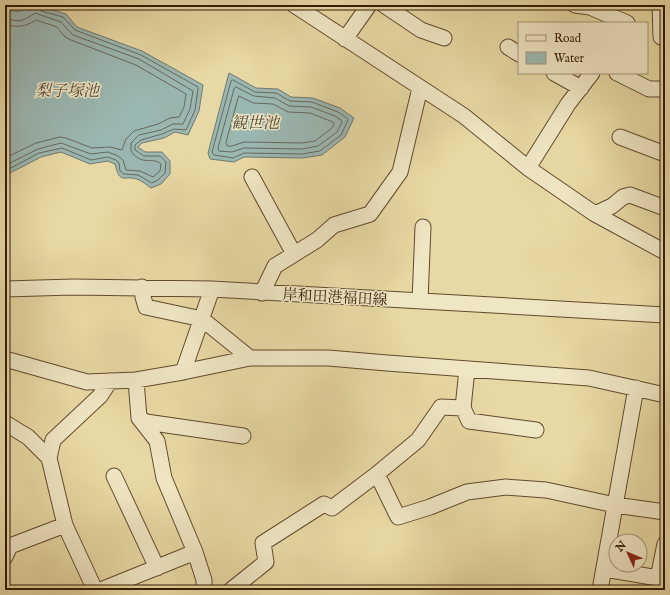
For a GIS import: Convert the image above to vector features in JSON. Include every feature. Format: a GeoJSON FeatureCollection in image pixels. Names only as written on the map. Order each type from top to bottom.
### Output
{"type":"FeatureCollection","features":[{"type":"Feature","properties":{"kind":"street"},"geometry":{"type":"LineString","coordinates":[[294,5],[464,116],[528,168],[595,214],[665,252]]}},
{"type":"Feature","properties":{"kind":"street"},"geometry":{"type":"LineString","coordinates":[[345,39],[370,5]]}},
{"type":"Feature","properties":{"kind":"street"},"geometry":{"type":"LineString","coordinates":[[384,5],[421,30],[444,38]]}},
{"type":"Feature","properties":{"kind":"street"},"geometry":{"type":"LineString","coordinates":[[575,5],[607,10],[625,22]]}},
{"type":"Feature","properties":{"kind":"street"},"geometry":{"type":"LineString","coordinates":[[658,36],[660,5]]}},
{"type":"Feature","properties":{"kind":"street"},"geometry":{"type":"LineString","coordinates":[[556,74],[581,88]]}},
{"type":"Feature","properties":{"kind":"street"},"geometry":{"type":"LineString","coordinates":[[528,168],[568,104],[591,74]]}},
{"type":"Feature","properties":{"kind":"street"},"geometry":{"type":"LineString","coordinates":[[618,74],[650,89],[665,89]]}},
{"type":"Feature","properties":{"kind":"street"},"geometry":{"type":"LineString","coordinates":[[262,293],[275,266],[317,240],[334,225],[370,214],[400,172],[420,88]]}},
{"type":"Feature","properties":{"kind":"street"},"geometry":{"type":"LineString","coordinates":[[620,137],[665,154]]}},
{"type":"Feature","properties":{"kind":"street"},"geometry":{"type":"LineString","coordinates":[[252,178],[294,254]]}},
{"type":"Feature","properties":{"kind":"street"},"geometry":{"type":"LineString","coordinates":[[595,214],[612,206],[623,197],[630,195],[665,208]]}},
{"type":"Feature","properties":{"kind":"street"},"geometry":{"type":"LineString","coordinates":[[419,233],[420,301]]}},
{"type":"Feature","properties":{"kind":"street"},"geometry":{"type":"LineString","coordinates":[[142,287],[146,307],[202,319],[250,358]]}},
{"type":"Feature","properties":{"kind":"street","name":"岸和田港福田線"},"geometry":{"type":"LineString","coordinates":[[5,289],[142,287],[212,289],[665,315]]}},
{"type":"Feature","properties":{"kind":"street"},"geometry":{"type":"LineString","coordinates":[[183,372],[212,289]]}},
{"type":"Feature","properties":{"kind":"street"},"geometry":{"type":"LineString","coordinates":[[5,359],[87,382],[136,380],[250,358],[328,358],[589,378],[665,395]]}},
{"type":"Feature","properties":{"kind":"street"},"geometry":{"type":"LineString","coordinates":[[467,369],[463,408],[469,420],[536,430]]}},
{"type":"Feature","properties":{"kind":"street"},"geometry":{"type":"LineString","coordinates":[[136,380],[139,418],[156,441],[164,478],[195,552],[204,580],[204,590]]}},
{"type":"Feature","properties":{"kind":"street"},"geometry":{"type":"LineString","coordinates":[[95,590],[65,526],[49,458],[53,440],[100,396],[110,381]]}},
{"type":"Feature","properties":{"kind":"street"},"geometry":{"type":"LineString","coordinates":[[600,590],[605,569],[636,388]]}},
{"type":"Feature","properties":{"kind":"street"},"geometry":{"type":"LineString","coordinates":[[231,590],[266,562],[262,543],[324,504],[332,508],[377,474],[418,440],[441,407],[463,408]]}},
{"type":"Feature","properties":{"kind":"street"},"geometry":{"type":"LineString","coordinates":[[139,418],[146,422],[243,436]]}},
{"type":"Feature","properties":{"kind":"street"},"geometry":{"type":"LineString","coordinates":[[5,423],[28,438],[49,458]]}},
{"type":"Feature","properties":{"kind":"street"},"geometry":{"type":"LineString","coordinates":[[377,474],[398,517],[430,507],[467,492],[506,487],[546,490],[615,505],[665,512]]}},
{"type":"Feature","properties":{"kind":"street"},"geometry":{"type":"LineString","coordinates":[[114,476],[157,568]]}},
{"type":"Feature","properties":{"kind":"street"},"geometry":{"type":"LineString","coordinates":[[5,557],[10,546],[65,526]]}},
{"type":"Feature","properties":{"kind":"street"},"geometry":{"type":"LineString","coordinates":[[605,569],[658,578],[665,544]]}},
{"type":"Feature","properties":{"kind":"street"},"geometry":{"type":"LineString","coordinates":[[101,590],[195,552]]}},
{"type":"Feature","properties":{"kind":"water","name":"梨子塚池"},"geometry":{"type":"Polygon","coordinates":[[[29,5],[36,5],[66,14],[77,27],[142,51],[203,85],[199,111],[188,135],[175,132],[164,138],[142,143],[138,147],[145,152],[162,152],[170,161],[170,174],[161,184],[151,188],[137,179],[120,177],[115,164],[108,161],[90,164],[61,152],[41,157],[10,173],[5,173],[5,9],[18,12],[29,5]]]}},
{"type":"Feature","properties":{"kind":"water","name":"観世池"},"geometry":{"type":"Polygon","coordinates":[[[229,73],[256,88],[278,89],[291,97],[313,98],[340,108],[354,118],[345,137],[322,155],[303,158],[244,157],[234,162],[210,159],[208,153],[229,73]]]}}]}
